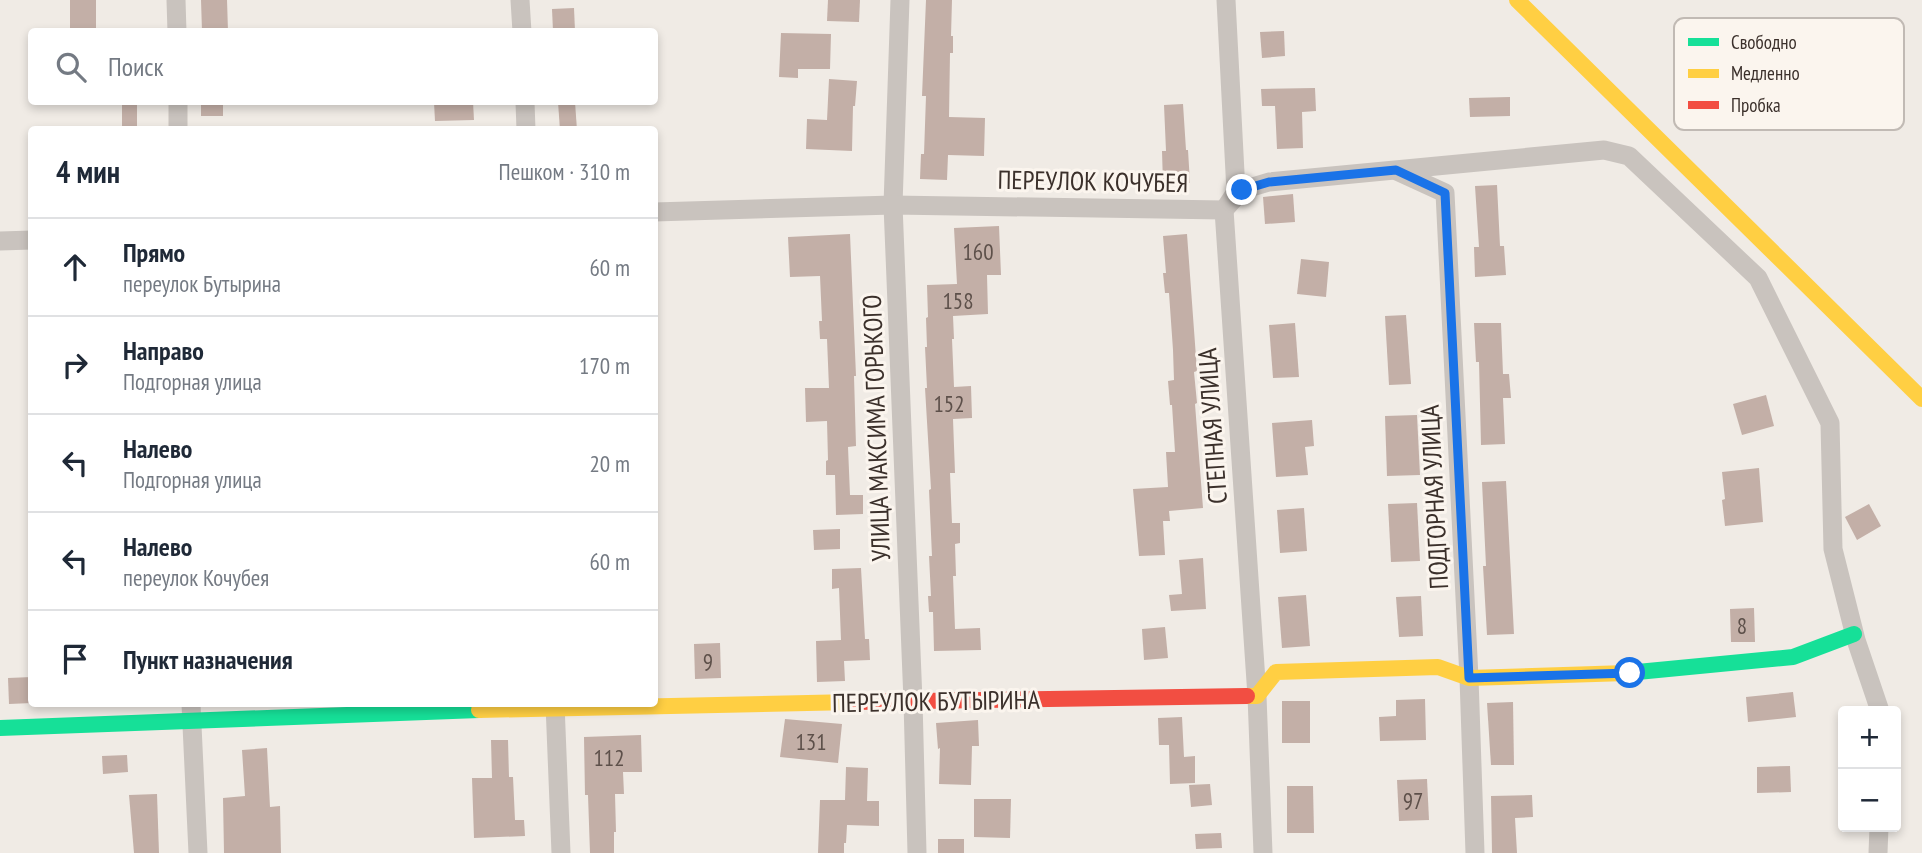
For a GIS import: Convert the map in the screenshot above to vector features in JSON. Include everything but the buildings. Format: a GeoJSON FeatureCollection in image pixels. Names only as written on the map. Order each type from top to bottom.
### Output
{"type":"FeatureCollection","features":[{"type":"Feature","properties":{"kind":"street"},"geometry":{"type":"LineString","coordinates":[[176,0],[177,28]]}},
{"type":"Feature","properties":{"kind":"street"},"geometry":{"type":"LineString","coordinates":[[520,0],[522,28]]}},
{"type":"Feature","properties":{"kind":"street","name":"УЛИЦА МАКСИМА ГОРЬКОГО"},"geometry":{"type":"LineString","coordinates":[[900,0],[893,205],[914,701],[917,853]]}},
{"type":"Feature","properties":{"kind":"street","name":"СТЕПНАЯ УЛИЦА"},"geometry":{"type":"LineString","coordinates":[[1226,0],[1236,192],[1224,209],[1257,696],[1263,853]]}},
{"type":"Feature","properties":{"kind":"street"},"geometry":{"type":"LineString","coordinates":[[1517,0],[1922,400]]}},
{"type":"Feature","properties":{"kind":"street"},"geometry":{"type":"LineString","coordinates":[[178,105],[178,126]]}},
{"type":"Feature","properties":{"kind":"street"},"geometry":{"type":"LineString","coordinates":[[525,105],[526,126]]}},
{"type":"Feature","properties":{"kind":"street","name":"ПЕРЕУЛОК КОЧУБЕЯ"},"geometry":{"type":"LineString","coordinates":[[658,212],[893,205],[1224,209],[1242,190],[1269,182],[1604,150],[1629,156],[1758,278],[1830,423],[1833,549],[1854,634]]}},
{"type":"Feature","properties":{"kind":"street","name":"ПОДГОРНАЯ УЛИЦА"},"geometry":{"type":"LineString","coordinates":[[1396,170],[1445,193],[1475,853]]}},
{"type":"Feature","properties":{"kind":"street"},"geometry":{"type":"LineString","coordinates":[[0,241],[28,240]]}},
{"type":"Feature","properties":{"kind":"street"},"geometry":{"type":"LineString","coordinates":[[1257,696],[1276,672],[1438,667],[1469,678],[1630,673],[1793,657],[1854,634],[1878,706]]}},
{"type":"Feature","properties":{"kind":"street","name":"ПЕРЕУЛОК БУТЫРИНА"},"geometry":{"type":"LineString","coordinates":[[658,704],[1257,696]]}},
{"type":"Feature","properties":{"kind":"street","name":"ПЕРЕУЛОК БУТЫРИНА"},"geometry":{"type":"LineString","coordinates":[[0,729],[191,712],[451,707]]}},
{"type":"Feature","properties":{"kind":"street"},"geometry":{"type":"LineString","coordinates":[[555,707],[561,853]]}},
{"type":"Feature","properties":{"kind":"street"},"geometry":{"type":"LineString","coordinates":[[191,712],[198,853]]}},
{"type":"Feature","properties":{"kind":"street"},"geometry":{"type":"LineString","coordinates":[[1878,853],[1879,832]]}},
{"type":"Feature","properties":{"kind":"traffic: fast"},"geometry":{"type":"LineString","coordinates":[[1627,673],[1793,657],[1854,634]]}},
{"type":"Feature","properties":{"kind":"traffic: fast"},"geometry":{"type":"LineString","coordinates":[[0,728],[479,710]]}},
{"type":"Feature","properties":{"kind":"traffic: slow"},"geometry":{"type":"LineString","coordinates":[[1517,0],[1922,399]]}},
{"type":"Feature","properties":{"kind":"traffic: slow"},"geometry":{"type":"LineString","coordinates":[[1247,696],[1257,696],[1276,672],[1438,667],[1469,678],[1627,673]]}},
{"type":"Feature","properties":{"kind":"traffic: slow"},"geometry":{"type":"LineString","coordinates":[[658,706],[853,702]]}},
{"type":"Feature","properties":{"kind":"traffic: slow"},"geometry":{"type":"LineString","coordinates":[[479,710],[619,707]]}},
{"type":"Feature","properties":{"kind":"traffic: jam"},"geometry":{"type":"LineString","coordinates":[[853,702],[1247,696]]}},
{"type":"Feature","properties":{"kind":"route"},"geometry":{"type":"LineString","coordinates":[[1242,190],[1269,182],[1396,170],[1445,193],[1469,678],[1630,673]]}}]}
